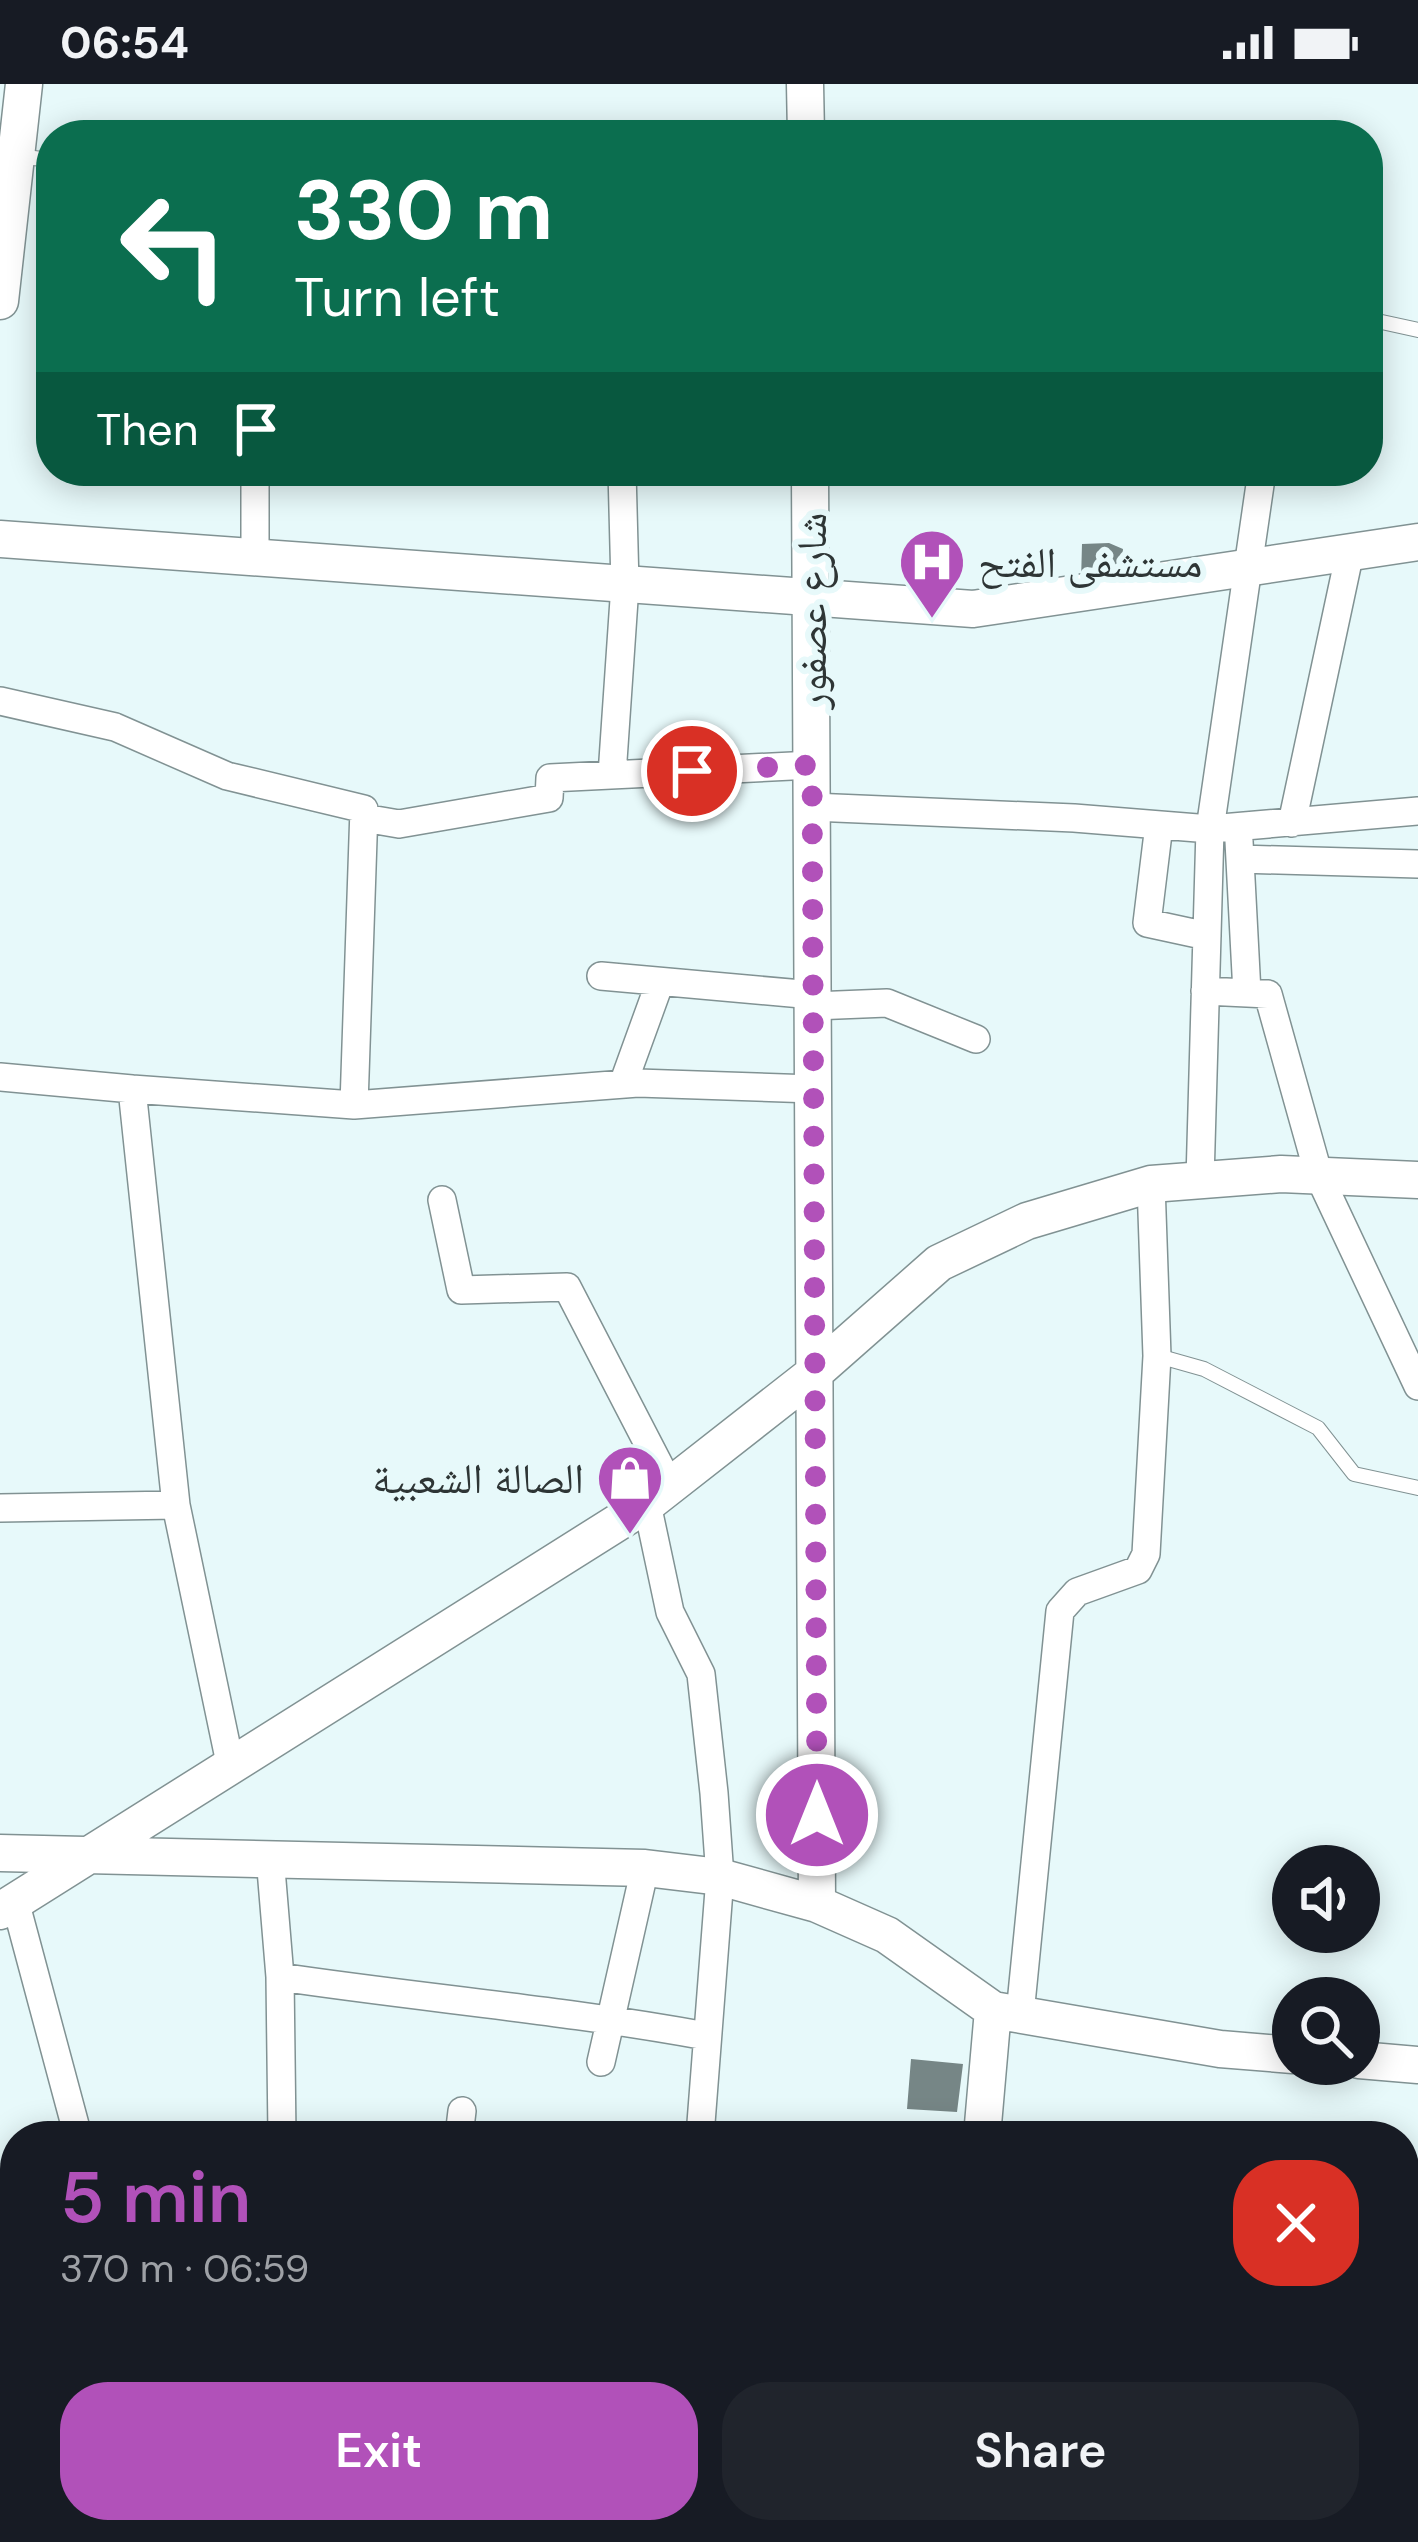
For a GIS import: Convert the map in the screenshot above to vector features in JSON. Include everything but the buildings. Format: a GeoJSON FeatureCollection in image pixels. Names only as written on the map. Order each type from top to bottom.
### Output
{"type":"FeatureCollection","features":[{"type":"Feature","properties":{"kind":"main road"},"geometry":{"type":"LineString","coordinates":[[0,301],[34,158],[24,84]]}},
{"type":"Feature","properties":{"kind":"main road"},"geometry":{"type":"LineString","coordinates":[[805,84],[806,120]]}},
{"type":"Feature","properties":{"kind":"main road","name":"شارع عصفور"},"geometry":{"type":"LineString","coordinates":[[810,486],[817,1904]]}},
{"type":"Feature","properties":{"kind":"main road"},"geometry":{"type":"LineString","coordinates":[[0,539],[973,609],[1418,542]]}},
{"type":"Feature","properties":{"kind":"main road"},"geometry":{"type":"LineString","coordinates":[[8,1906],[658,1495],[813,1374],[939,1263],[1027,1222],[1151,1184],[1318,1176],[1418,1180]]}},
{"type":"Feature","properties":{"kind":"main road"},"geometry":{"type":"LineString","coordinates":[[0,1853],[645,1868],[719,1877],[817,1904],[887,1935],[1006,2012],[1220,2049],[1272,2053]]}},
{"type":"Feature","properties":{"kind":"main road"},"geometry":{"type":"LineString","coordinates":[[985,2121],[1006,2012]]}},
{"type":"Feature","properties":{"kind":"main road"},"geometry":{"type":"LineString","coordinates":[[1380,2062],[1418,2065]]}},
{"type":"Feature","properties":{"kind":"street"},"geometry":{"type":"LineString","coordinates":[[255,486],[255,558]]}},
{"type":"Feature","properties":{"kind":"street"},"geometry":{"type":"LineString","coordinates":[[611,775],[625,585],[622,486]]}},
{"type":"Feature","properties":{"kind":"street"},"geometry":{"type":"LineString","coordinates":[[1200,1180],[1207,936],[1224,829],[1260,486]]}},
{"type":"Feature","properties":{"kind":"street"},"geometry":{"type":"LineString","coordinates":[[1292,823],[1350,552]]}},
{"type":"Feature","properties":{"kind":"street"},"geometry":{"type":"LineString","coordinates":[[0,701],[115,727],[227,776],[364,809],[354,1105]]}},
{"type":"Feature","properties":{"kind":"street"},"geometry":{"type":"LineString","coordinates":[[364,818],[400,824],[549,798],[550,778],[812,765]]}},
{"type":"Feature","properties":{"kind":"street"},"geometry":{"type":"LineString","coordinates":[[812,807],[1224,829],[1418,811]]}},
{"type":"Feature","properties":{"kind":"street"},"geometry":{"type":"LineString","coordinates":[[1159,825],[1147,923],[1207,936]]}},
{"type":"Feature","properties":{"kind":"street"},"geometry":{"type":"LineString","coordinates":[[1224,829],[1240,859],[1258,993],[1318,1176],[1418,1386]]}},
{"type":"Feature","properties":{"kind":"street"},"geometry":{"type":"LineString","coordinates":[[1240,859],[1418,864]]}},
{"type":"Feature","properties":{"kind":"street"},"geometry":{"type":"LineString","coordinates":[[601,976],[813,1001],[887,1003],[976,1040]]}},
{"type":"Feature","properties":{"kind":"street"},"geometry":{"type":"LineString","coordinates":[[623,1084],[660,982]]}},
{"type":"Feature","properties":{"kind":"street"},"geometry":{"type":"LineString","coordinates":[[1205,991],[1258,993]]}},
{"type":"Feature","properties":{"kind":"street"},"geometry":{"type":"LineString","coordinates":[[0,1077],[354,1105],[623,1084],[813,1089]]}},
{"type":"Feature","properties":{"kind":"street"},"geometry":{"type":"LineString","coordinates":[[132,1089],[176,1505],[230,1763]]}},
{"type":"Feature","properties":{"kind":"street"},"geometry":{"type":"LineString","coordinates":[[1006,2012],[1060,1611],[1077,1592],[1138,1570],[1146,1554],[1157,1356],[1151,1184]]}},
{"type":"Feature","properties":{"kind":"street"},"geometry":{"type":"LineString","coordinates":[[442,1200],[461,1290],[567,1286],[658,1495],[670,1612],[701,1674],[719,1877],[701,2121]]}},
{"type":"Feature","properties":{"kind":"street"},"geometry":{"type":"LineString","coordinates":[[0,1508],[176,1505]]}},
{"type":"Feature","properties":{"kind":"street"},"geometry":{"type":"LineString","coordinates":[[270,1857],[280,1977],[282,2121]]}},
{"type":"Feature","properties":{"kind":"street"},"geometry":{"type":"LineString","coordinates":[[601,2062],[645,1868]]}},
{"type":"Feature","properties":{"kind":"street"},"geometry":{"type":"LineString","coordinates":[[8,1906],[73,2121]]}},
{"type":"Feature","properties":{"kind":"street"},"geometry":{"type":"LineString","coordinates":[[280,1977],[489,2008],[614,2019],[706,2036]]}},
{"type":"Feature","properties":{"kind":"lane"},"geometry":{"type":"LineString","coordinates":[[1383,322],[1418,330]]}},
{"type":"Feature","properties":{"kind":"lane"},"geometry":{"type":"LineString","coordinates":[[1157,1356],[1204,1369],[1318,1428],[1354,1474],[1418,1488]]}},
{"type":"Feature","properties":{"kind":"place","name":"مستشفى الفتح"},"geometry":{"type":"Point","coordinates":[932,621]}},
{"type":"Feature","properties":{"kind":"place","name":"الصالة الشعبية"},"geometry":{"type":"Point","coordinates":[630,1537]}},
{"type":"Feature","properties":{"kind":"route"},"geometry":{"type":"LineString","coordinates":[[692,771],[812,765],[817,1815]]}}]}
